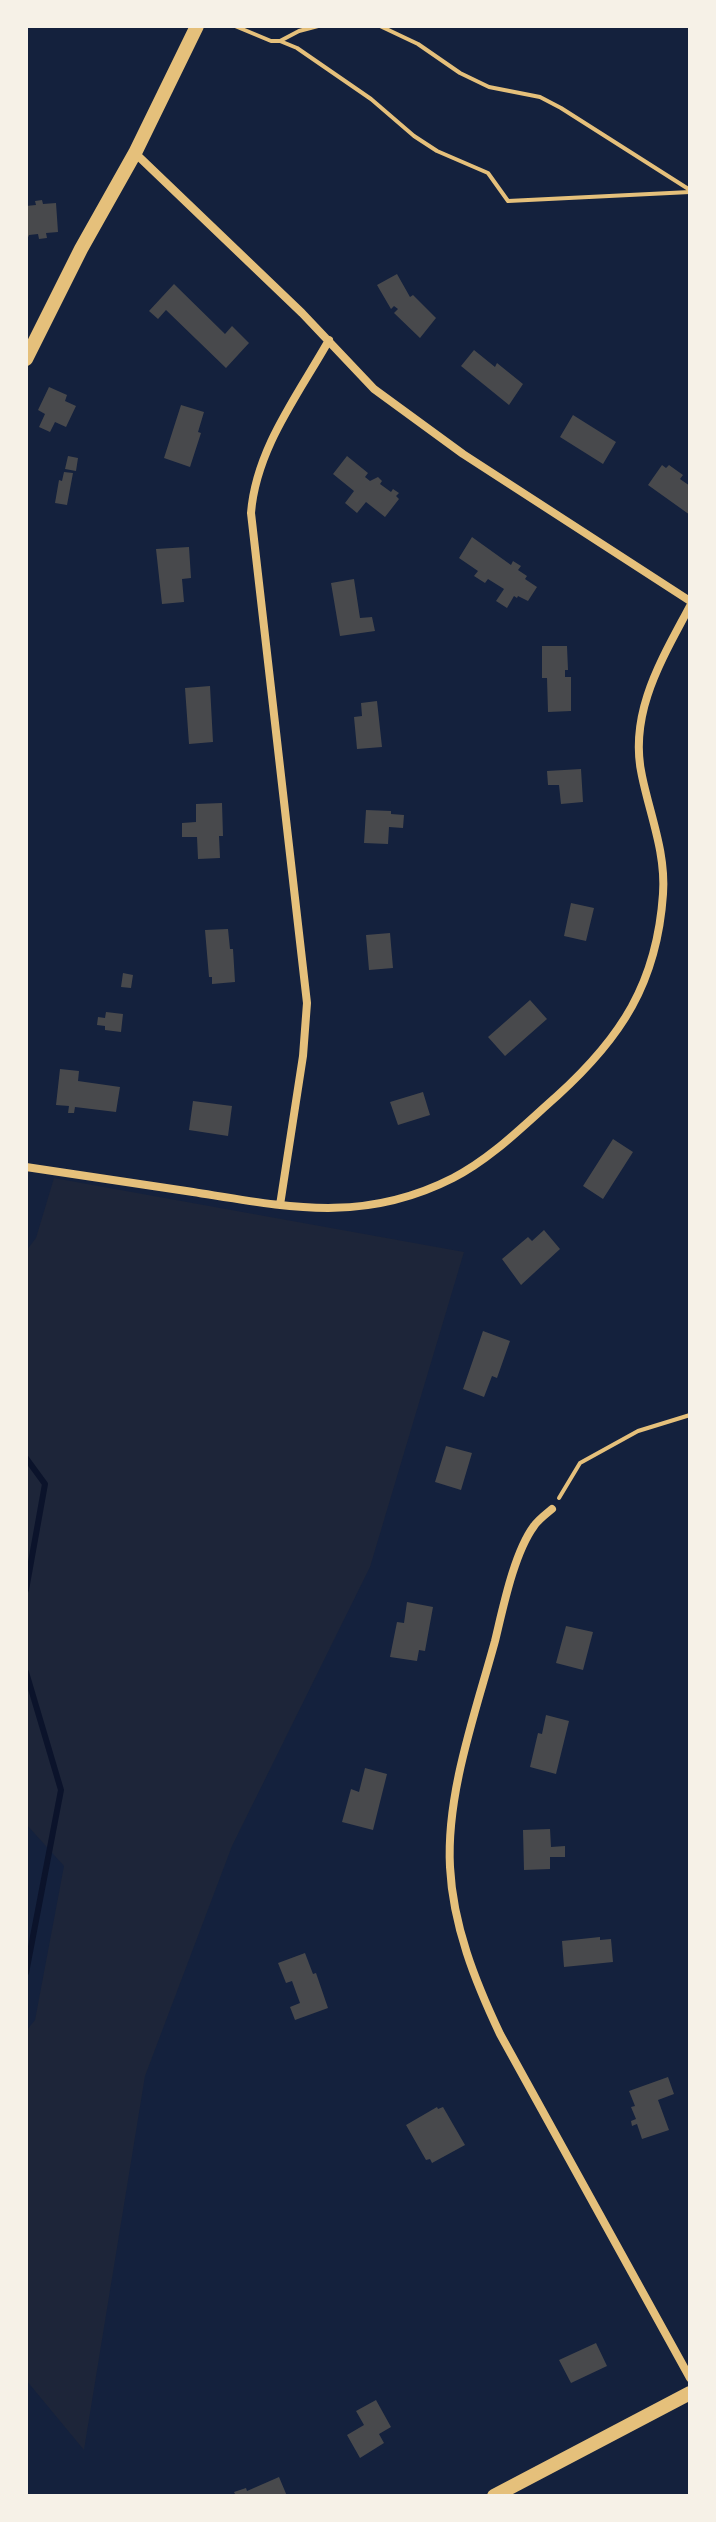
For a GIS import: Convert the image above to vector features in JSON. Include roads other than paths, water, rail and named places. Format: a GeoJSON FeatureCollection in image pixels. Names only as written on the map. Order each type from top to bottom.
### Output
{"type":"FeatureCollection","features":[{"type":"Feature","properties":{"kind":"main road"},"geometry":{"type":"LineString","coordinates":[[26,359],[81,249],[135,153],[197,26]]}},
{"type":"Feature","properties":{"kind":"main road"},"geometry":{"type":"LineString","coordinates":[[494,2496],[690,2393]]}},
{"type":"Feature","properties":{"kind":"street"},"geometry":{"type":"LineString","coordinates":[[26,1167],[310,1208],[361,1207],[410,1196],[456,1177],[500,1146],[590,1066],[636,1001],[648,976],[661,921],[664,890],[661,857],[641,774],[639,747],[648,689],[690,604],[419,423],[374,389],[329,340],[135,153]]}},
{"type":"Feature","properties":{"kind":"street"},"geometry":{"type":"LineString","coordinates":[[280,1205],[303,1056],[307,1003],[251,513],[255,481],[266,450],[329,340]]}},
{"type":"Feature","properties":{"kind":"street"},"geometry":{"type":"LineString","coordinates":[[552,1509],[534,1526],[511,1579],[463,1759],[453,1812],[450,1866],[458,1924],[476,1985],[500,2034],[690,2378]]}},
{"type":"Feature","properties":{"kind":"waterway"},"geometry":{"type":"LineString","coordinates":[[26,1458],[45,1484],[26,1590]]}},
{"type":"Feature","properties":{"kind":"waterway"},"geometry":{"type":"LineString","coordinates":[[26,1672],[61,1790],[26,1973]]}}]}
